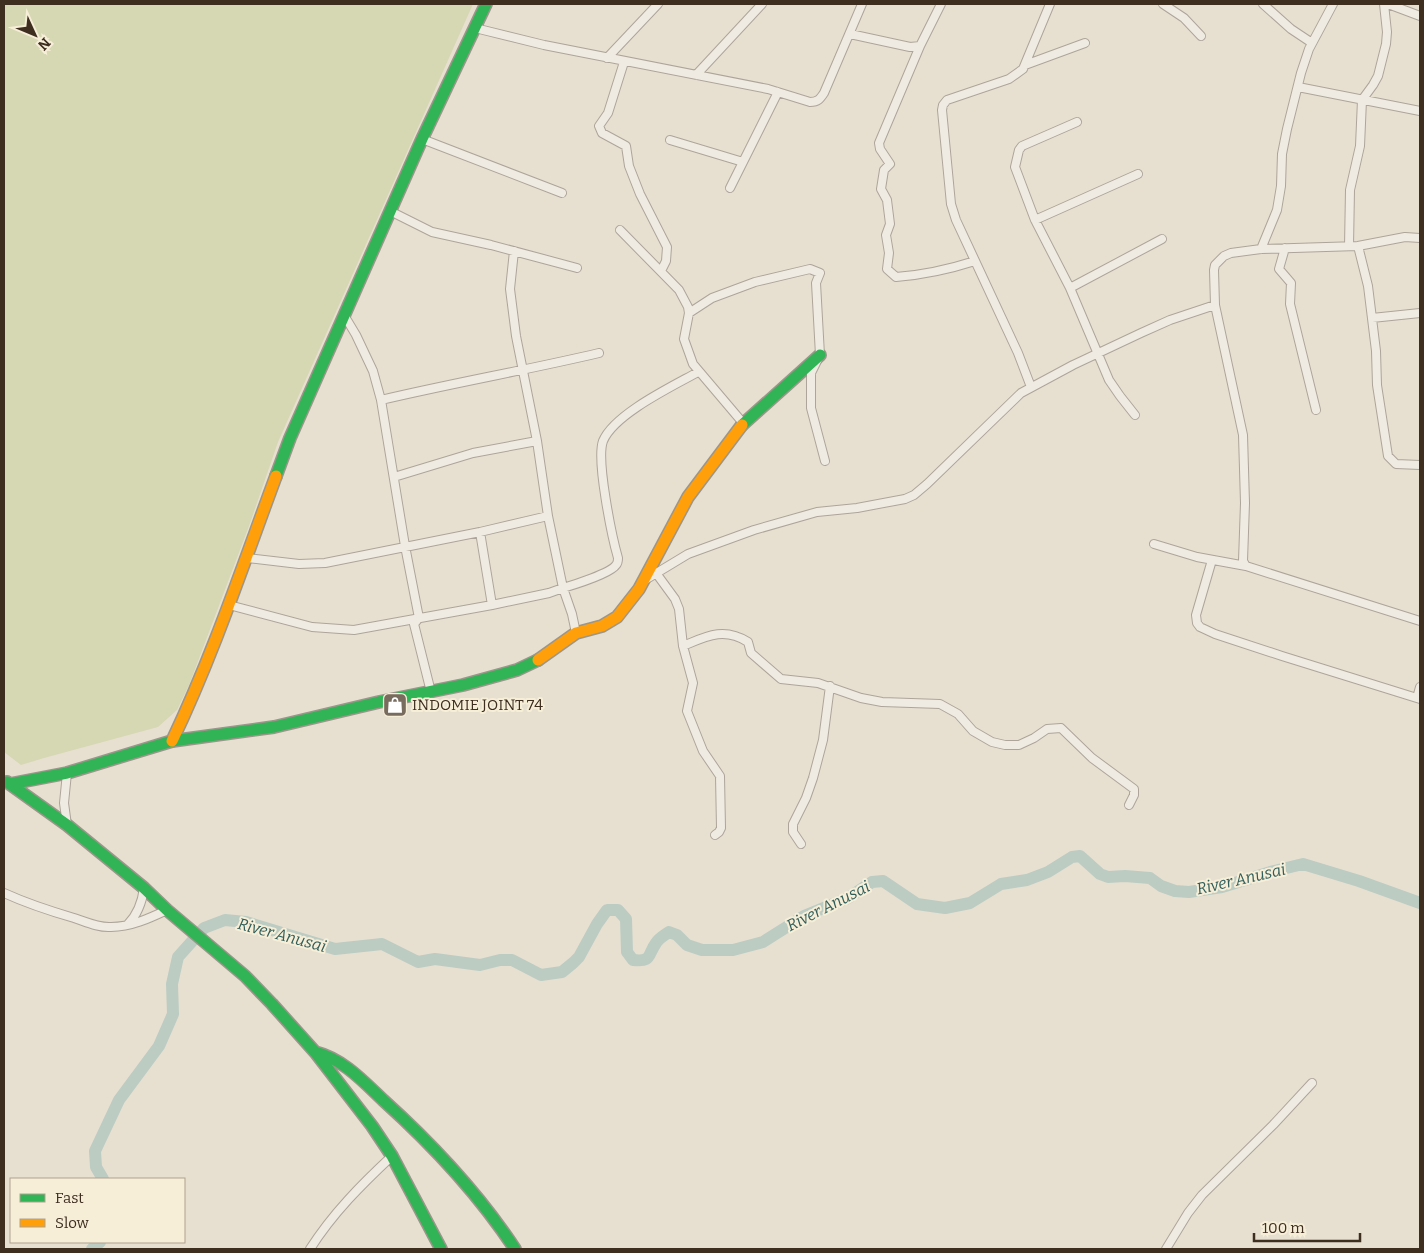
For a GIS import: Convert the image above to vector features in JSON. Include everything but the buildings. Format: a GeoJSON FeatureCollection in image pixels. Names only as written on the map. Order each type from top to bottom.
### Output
{"type":"FeatureCollection","features":[{"type":"Feature","properties":{"kind":"street"},"geometry":{"type":"LineString","coordinates":[[172,741],[192,699],[229,605],[290,438],[422,139],[486,4]]}},
{"type":"Feature","properties":{"kind":"street"},"geometry":{"type":"LineString","coordinates":[[607,58],[658,4]]}},
{"type":"Feature","properties":{"kind":"street"},"geometry":{"type":"LineString","coordinates":[[696,75],[762,4]]}},
{"type":"Feature","properties":{"kind":"street"},"geometry":{"type":"LineString","coordinates":[[475,28],[544,45],[778,92],[810,102],[816,102],[824,93],[862,4]]}},
{"type":"Feature","properties":{"kind":"street"},"geometry":{"type":"LineString","coordinates":[[941,4],[920,46],[879,143],[880,149],[890,164],[884,170],[881,189],[887,200],[890,224],[886,235],[889,252],[887,269],[896,277],[975,262]]}},
{"type":"Feature","properties":{"kind":"street"},"geometry":{"type":"LineString","coordinates":[[1031,387],[1018,353],[956,220],[951,204],[943,105],[947,100],[1009,79],[1018,74],[1025,65],[1050,4]]}},
{"type":"Feature","properties":{"kind":"street"},"geometry":{"type":"LineString","coordinates":[[1163,4],[1184,18],[1201,36]]}},
{"type":"Feature","properties":{"kind":"street"},"geometry":{"type":"LineString","coordinates":[[1263,4],[1291,29],[1312,43]]}},
{"type":"Feature","properties":{"kind":"street"},"geometry":{"type":"LineString","coordinates":[[1261,249],[1277,210],[1281,186],[1282,154],[1301,73],[1312,43],[1333,4]]}},
{"type":"Feature","properties":{"kind":"street"},"geometry":{"type":"LineString","coordinates":[[1349,246],[1350,190],[1360,146],[1362,100],[1378,76],[1386,44],[1386,4],[1420,16]]}},
{"type":"Feature","properties":{"kind":"street"},"geometry":{"type":"LineString","coordinates":[[850,34],[910,48],[920,46]]}},
{"type":"Feature","properties":{"kind":"street"},"geometry":{"type":"LineString","coordinates":[[1025,65],[1085,43]]}},
{"type":"Feature","properties":{"kind":"street"},"geometry":{"type":"LineString","coordinates":[[624,62],[608,113],[599,126],[602,133],[624,143],[626,146],[629,166],[640,194],[667,248],[666,261],[661,271]]}},
{"type":"Feature","properties":{"kind":"street"},"geometry":{"type":"LineString","coordinates":[[1298,87],[1420,111]]}},
{"type":"Feature","properties":{"kind":"street"},"geometry":{"type":"LineString","coordinates":[[730,188],[778,92]]}},
{"type":"Feature","properties":{"kind":"street"},"geometry":{"type":"LineString","coordinates":[[1077,122],[1022,146],[1019,150],[1015,167],[1035,220],[1070,288],[1109,380],[1135,414]]}},
{"type":"Feature","properties":{"kind":"street"},"geometry":{"type":"LineString","coordinates":[[422,139],[562,193]]}},
{"type":"Feature","properties":{"kind":"street"},"geometry":{"type":"LineString","coordinates":[[670,140],[743,162]]}},
{"type":"Feature","properties":{"kind":"street"},"geometry":{"type":"LineString","coordinates":[[1035,220],[1138,174]]}},
{"type":"Feature","properties":{"kind":"street"},"geometry":{"type":"LineString","coordinates":[[390,211],[432,232],[577,268]]}},
{"type":"Feature","properties":{"kind":"street"},"geometry":{"type":"LineString","coordinates":[[620,230],[679,290],[686,301],[689,312],[684,339],[689,356],[698,372],[743,424]]}},
{"type":"Feature","properties":{"kind":"street"},"geometry":{"type":"LineString","coordinates":[[1246,566],[1243,561],[1245,502],[1243,435],[1215,305],[1214,270],[1224,256],[1231,253],[1261,249],[1358,246],[1405,237],[1420,238]]}},
{"type":"Feature","properties":{"kind":"street"},"geometry":{"type":"LineString","coordinates":[[1070,288],[1162,239]]}},
{"type":"Feature","properties":{"kind":"street"},"geometry":{"type":"LineString","coordinates":[[1358,246],[1368,286],[1376,351],[1377,385],[1388,456],[1396,464],[1420,465]]}},
{"type":"Feature","properties":{"kind":"street"},"geometry":{"type":"LineString","coordinates":[[1285,248],[1279,269],[1291,283],[1290,304],[1316,410]]}},
{"type":"Feature","properties":{"kind":"street"},"geometry":{"type":"LineString","coordinates":[[514,251],[510,289],[522,371],[548,516],[563,588],[576,633]]}},
{"type":"Feature","properties":{"kind":"street"},"geometry":{"type":"LineString","coordinates":[[689,312],[712,298],[755,282],[810,268],[820,273],[816,283],[820,355],[811,373],[811,408],[825,461]]}},
{"type":"Feature","properties":{"kind":"street"},"geometry":{"type":"LineString","coordinates":[[644,581],[688,554],[754,530],[817,512],[857,508],[905,499],[914,495],[1014,398],[1031,387],[1096,353],[1170,320],[1215,305]]}},
{"type":"Feature","properties":{"kind":"street"},"geometry":{"type":"LineString","coordinates":[[1372,318],[1420,313]]}},
{"type":"Feature","properties":{"kind":"street"},"geometry":{"type":"LineString","coordinates":[[344,315],[373,371],[420,618]]}},
{"type":"Feature","properties":{"kind":"street"},"geometry":{"type":"LineString","coordinates":[[380,400],[450,383],[522,371],[599,353]]}},
{"type":"Feature","properties":{"kind":"street"},"geometry":{"type":"LineString","coordinates":[[7,782],[67,773],[172,741],[274,727],[379,702],[431,692],[516,670],[540,659],[576,633],[602,626],[617,618],[644,581],[688,497],[743,424],[820,355]]}},
{"type":"Feature","properties":{"kind":"street"},"geometry":{"type":"LineString","coordinates":[[229,605],[312,627],[354,630],[549,593],[596,577],[618,564],[602,471],[601,450],[603,441],[609,432],[632,411],[698,372]]}},
{"type":"Feature","properties":{"kind":"street"},"geometry":{"type":"LineString","coordinates":[[394,477],[473,453],[536,441]]}},
{"type":"Feature","properties":{"kind":"street"},"geometry":{"type":"LineString","coordinates":[[246,558],[299,564],[325,563],[480,532],[548,516]]}},
{"type":"Feature","properties":{"kind":"street"},"geometry":{"type":"LineString","coordinates":[[480,532],[492,605]]}},
{"type":"Feature","properties":{"kind":"street"},"geometry":{"type":"LineString","coordinates":[[1154,544],[1212,560],[1246,566],[1420,620]]}},
{"type":"Feature","properties":{"kind":"street"},"geometry":{"type":"LineString","coordinates":[[1212,560],[1196,615],[1197,623],[1200,627],[1215,634],[1282,656],[1419,698],[1420,687]]}},
{"type":"Feature","properties":{"kind":"street"},"geometry":{"type":"LineString","coordinates":[[656,574],[677,603],[683,646],[694,682],[687,711],[703,751],[720,776],[721,828],[715,835]]}},
{"type":"Feature","properties":{"kind":"street"},"geometry":{"type":"LineString","coordinates":[[420,618],[414,624],[431,692]]}},
{"type":"Feature","properties":{"kind":"street"},"geometry":{"type":"LineString","coordinates":[[683,646],[710,636],[732,635],[748,642],[751,653],[781,679],[830,686],[861,698],[882,702],[940,704],[958,714],[981,737],[1005,745],[1013,746],[1026,743],[1047,729],[1061,728],[1097,762],[1134,789],[1134,795],[1129,805]]}},
{"type":"Feature","properties":{"kind":"street"},"geometry":{"type":"LineString","coordinates":[[802,844],[793,832],[793,824],[806,798],[813,778],[823,740],[830,686]]}},
{"type":"Feature","properties":{"kind":"street"},"geometry":{"type":"LineString","coordinates":[[67,773],[64,803],[67,825]]}},
{"type":"Feature","properties":{"kind":"street"},"geometry":{"type":"LineString","coordinates":[[7,782],[67,825],[144,888],[245,976],[315,1052],[372,1126],[392,1156],[442,1249]]}},
{"type":"Feature","properties":{"kind":"street"},"geometry":{"type":"LineString","coordinates":[[126,926],[140,908],[144,888]]}},
{"type":"Feature","properties":{"kind":"street"},"geometry":{"type":"LineString","coordinates":[[4,893],[49,910],[110,928],[126,926],[167,910]]}},
{"type":"Feature","properties":{"kind":"street"},"geometry":{"type":"LineString","coordinates":[[315,1052],[326,1054],[340,1062],[403,1118],[449,1164],[478,1197],[515,1249]]}},
{"type":"Feature","properties":{"kind":"street"},"geometry":{"type":"LineString","coordinates":[[1166,1249],[1202,1194],[1273,1125],[1312,1083]]}},
{"type":"Feature","properties":{"kind":"street"},"geometry":{"type":"LineString","coordinates":[[310,1249],[324,1227],[356,1189],[392,1156]]}},
{"type":"Feature","properties":{"kind":"green space"},"geometry":{"type":"Polygon","coordinates":[[[4,4],[473,4],[278,442],[249,526],[189,685],[177,710],[158,727],[21,765],[4,752],[4,4]]]}},
{"type":"Feature","properties":{"kind":"waterway","name":"River Anusai"},"geometry":{"type":"LineString","coordinates":[[102,1178],[96,1167],[95,1151],[119,1100],[159,1046],[173,1014],[172,984],[178,957],[204,928],[225,920],[246,922],[335,949],[382,944],[418,962],[435,959],[480,965],[500,960],[512,960],[541,975],[562,972],[573,963],[579,957],[607,910],[618,910],[626,919],[627,952],[633,960],[646,959],[657,941],[669,932],[677,935],[687,945],[702,950],[733,950],[763,942],[804,916],[848,898],[872,882],[883,881],[917,904],[945,908],[970,903],[1001,884],[1027,880],[1048,872],[1072,857],[1080,856],[1100,874],[1108,877],[1150,878],[1161,886],[1175,891],[1189,892],[1222,887],[1303,864],[1359,881],[1420,903]]}},
{"type":"Feature","properties":{"kind":"waterway","name":"River Anusai"},"geometry":{"type":"LineString","coordinates":[[92,1249],[99,1243]]}},
{"type":"Feature","properties":{"kind":"traffic: fast"},"geometry":{"type":"LineString","coordinates":[[276,476],[290,438],[422,139],[486,4]]}},
{"type":"Feature","properties":{"kind":"traffic: fast"},"geometry":{"type":"LineString","coordinates":[[742,425],[820,355]]}},
{"type":"Feature","properties":{"kind":"traffic: fast"},"geometry":{"type":"LineString","coordinates":[[10,784],[67,773],[172,741],[274,727],[379,702],[463,685],[517,670],[538,660]]}},
{"type":"Feature","properties":{"kind":"traffic: fast"},"geometry":{"type":"LineString","coordinates":[[7,782],[67,825],[144,888],[245,976],[272,1004],[315,1052],[372,1126],[392,1156],[441,1249]]}},
{"type":"Feature","properties":{"kind":"traffic: fast"},"geometry":{"type":"LineString","coordinates":[[315,1052],[344,1065],[420,1134],[486,1208],[515,1249]]}},
{"type":"Feature","properties":{"kind":"traffic: slow"},"geometry":{"type":"LineString","coordinates":[[538,660],[576,633],[602,626],[617,617],[639,589],[688,497],[742,425]]}},
{"type":"Feature","properties":{"kind":"traffic: slow"},"geometry":{"type":"LineString","coordinates":[[172,741],[214,643],[276,476]]}},
{"type":"Feature","properties":{"kind":"place","name":"INDOMIE JOINT 74"},"geometry":{"type":"Point","coordinates":[395,705]}}]}
